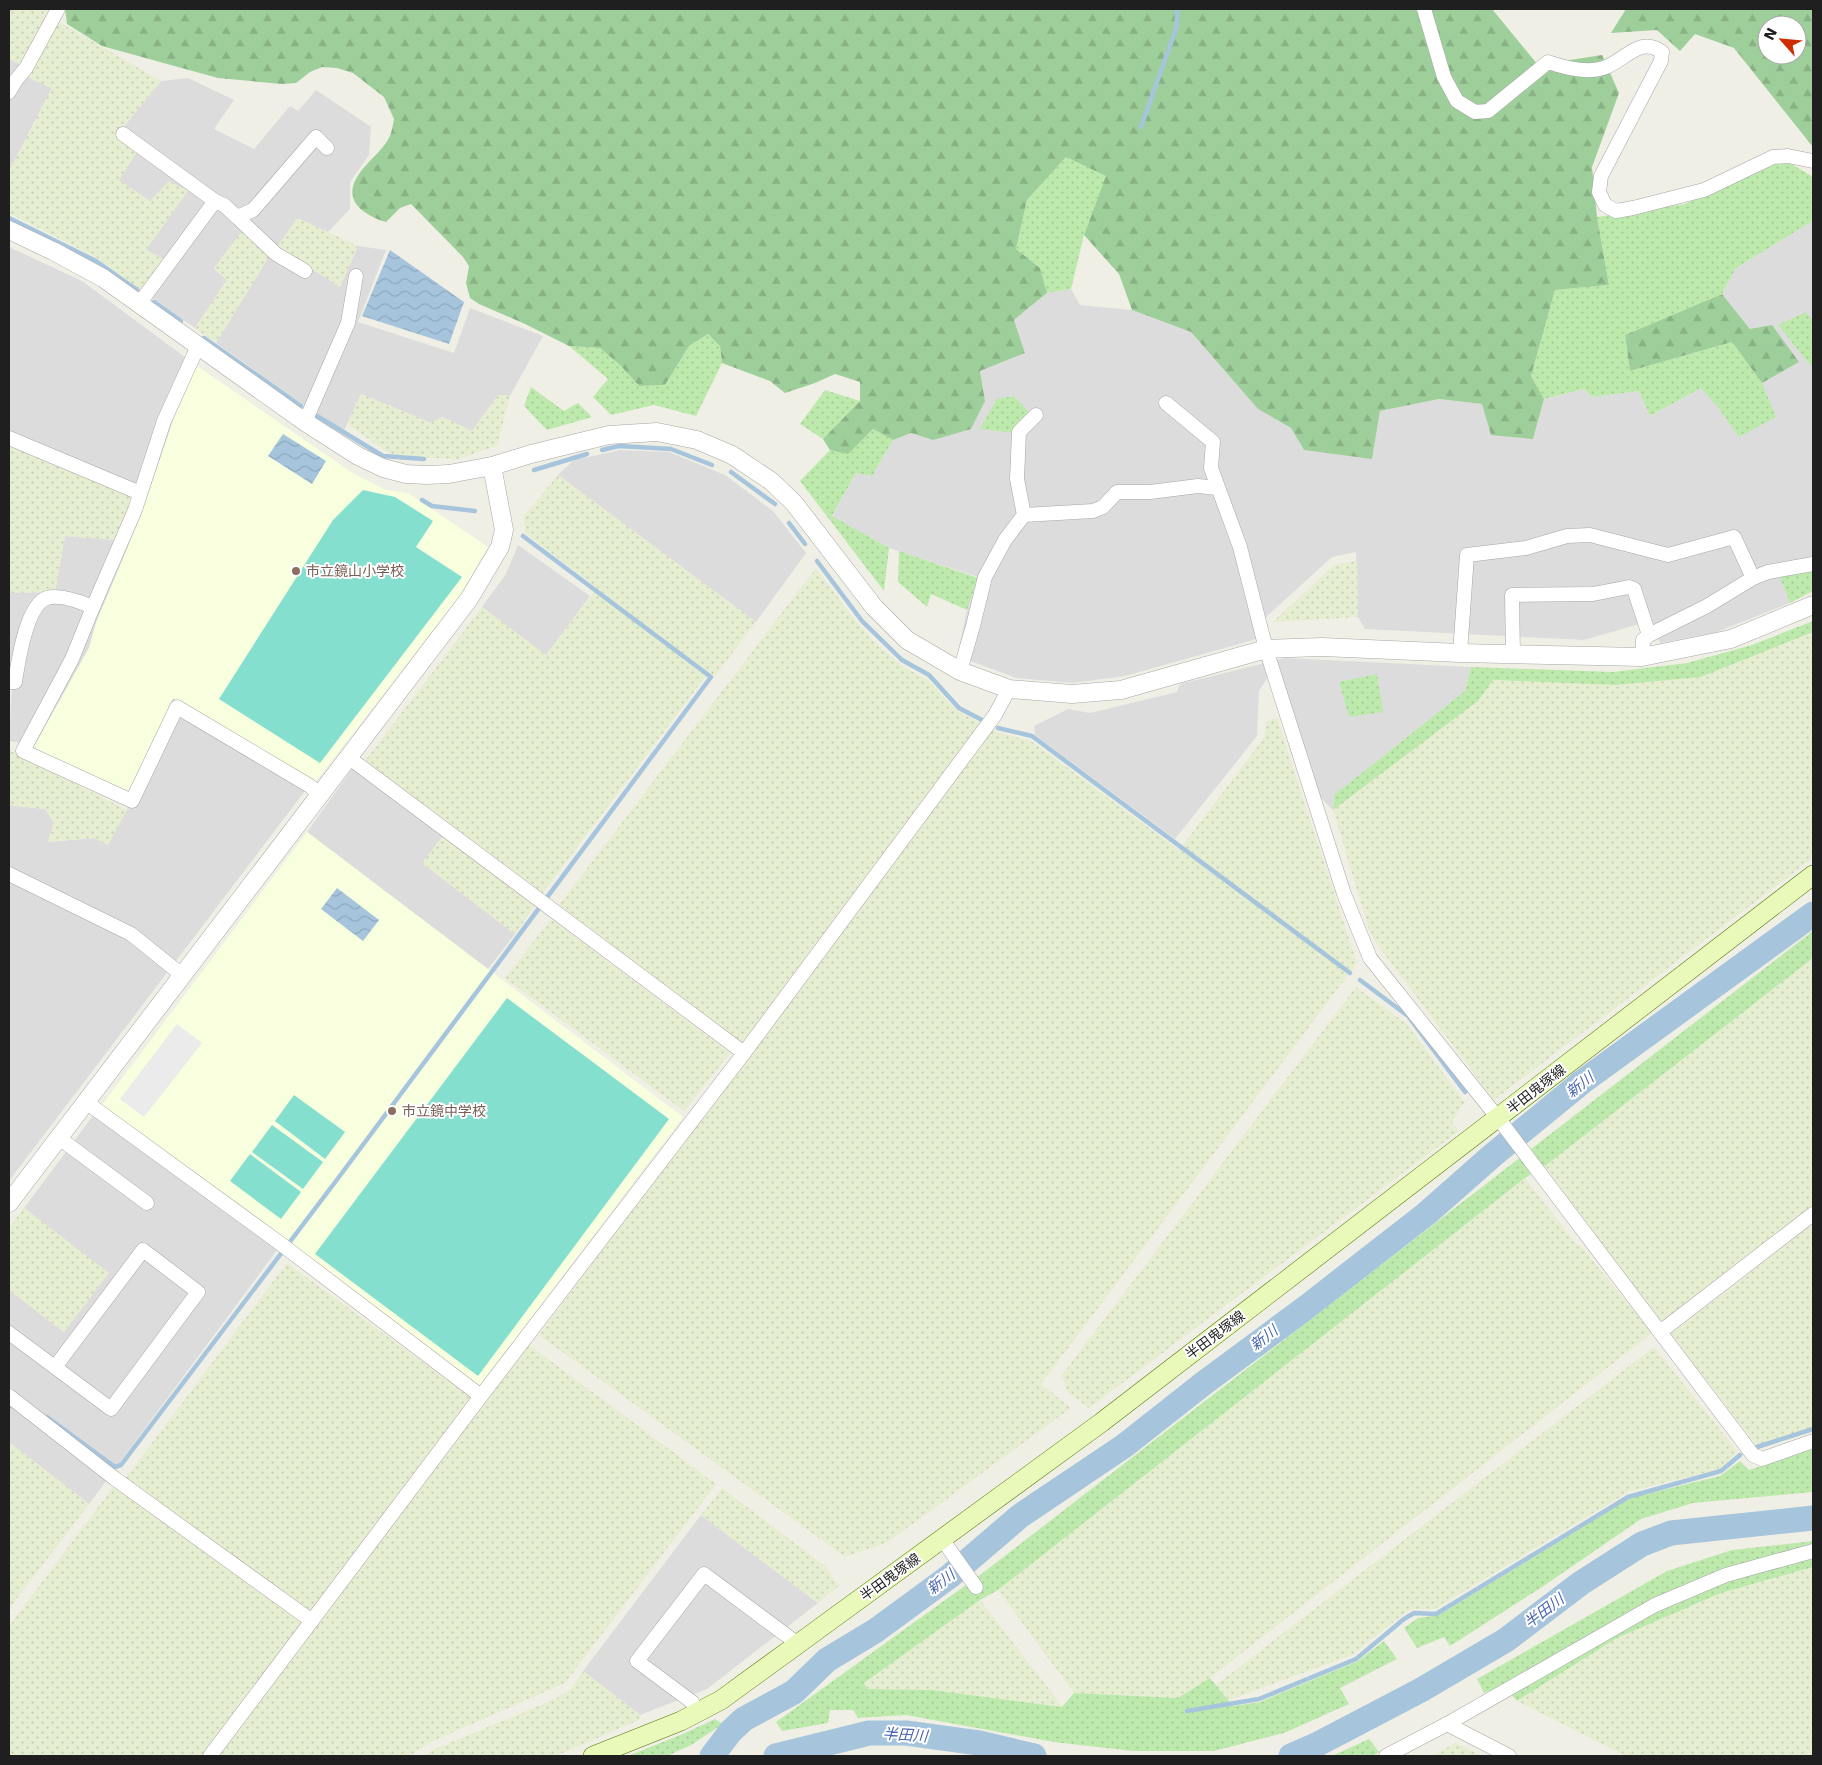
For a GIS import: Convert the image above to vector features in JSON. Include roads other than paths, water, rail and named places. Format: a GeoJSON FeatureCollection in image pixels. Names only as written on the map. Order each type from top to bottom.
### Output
{"type":"FeatureCollection","features":[{"type":"Feature","properties":{"kind":"main road","name":"半田鬼塚線"},"geometry":{"type":"LineString","coordinates":[[593,1756],[682,1721],[721,1700],[944,1543],[1500,1121],[1813,875]]}},
{"type":"Feature","properties":{"kind":"street"},"geometry":{"type":"LineString","coordinates":[[9,92],[26,68],[58,9]]}},
{"type":"Feature","properties":{"kind":"street"},"geometry":{"type":"LineString","coordinates":[[1424,9],[1444,77],[1456,101],[1475,112],[1488,111],[1548,62],[1562,67],[1591,70],[1606,67],[1642,46],[1653,46],[1662,52],[1661,61],[1601,176],[1599,192],[1605,205],[1616,211],[1704,190],[1773,157],[1788,156],[1813,161]]}},
{"type":"Feature","properties":{"kind":"street"},"geometry":{"type":"LineString","coordinates":[[123,134],[215,201],[224,205],[276,254],[305,271]]}},
{"type":"Feature","properties":{"kind":"street"},"geometry":{"type":"LineString","coordinates":[[237,217],[253,210],[316,137],[327,148]]}},
{"type":"Feature","properties":{"kind":"street"},"geometry":{"type":"LineString","coordinates":[[139,304],[215,201]]}},
{"type":"Feature","properties":{"kind":"street"},"geometry":{"type":"LineString","coordinates":[[9,230],[103,278],[305,422],[358,456],[383,468],[406,474],[449,474],[492,466],[531,454],[609,435],[657,432],[697,440],[732,455],[771,481],[794,503],[874,607],[907,640],[960,671],[1009,689],[1072,694],[1121,690],[1266,649],[1322,647],[1460,653],[1642,657],[1731,638],[1813,604]]}},
{"type":"Feature","properties":{"kind":"street"},"geometry":{"type":"LineString","coordinates":[[305,422],[348,323],[356,276]]}},
{"type":"Feature","properties":{"kind":"street"},"geometry":{"type":"LineString","coordinates":[[198,346],[164,421],[135,510],[92,606],[72,659],[23,751],[132,800],[177,707],[310,786],[320,794]]}},
{"type":"Feature","properties":{"kind":"street"},"geometry":{"type":"LineString","coordinates":[[1166,403],[1213,442],[1211,468],[1217,488],[1240,548],[1266,649],[1344,894],[1370,958],[1500,1121],[1753,1455],[1762,1459],[1813,1441]]}},
{"type":"Feature","properties":{"kind":"street"},"geometry":{"type":"LineString","coordinates":[[960,671],[985,577],[1005,540],[1024,515],[1017,479],[1019,432],[1036,415]]}},
{"type":"Feature","properties":{"kind":"street"},"geometry":{"type":"LineString","coordinates":[[9,438],[140,493]]}},
{"type":"Feature","properties":{"kind":"street"},"geometry":{"type":"LineString","coordinates":[[9,1203],[469,599],[500,547],[504,530],[492,466]]}},
{"type":"Feature","properties":{"kind":"street"},"geometry":{"type":"LineString","coordinates":[[1024,515],[1093,511],[1103,507],[1117,492],[1150,492],[1198,486],[1217,488]]}},
{"type":"Feature","properties":{"kind":"street"},"geometry":{"type":"LineString","coordinates":[[1460,653],[1466,555],[1526,548],[1567,536],[1590,535],[1668,555],[1734,537],[1753,578]]}},
{"type":"Feature","properties":{"kind":"street"},"geometry":{"type":"LineString","coordinates":[[1642,657],[1643,640],[1649,635],[1707,606],[1753,578],[1768,572],[1813,564]]}},
{"type":"Feature","properties":{"kind":"street"},"geometry":{"type":"LineString","coordinates":[[1513,654],[1512,595],[1593,594],[1629,587],[1634,590],[1649,635]]}},
{"type":"Feature","properties":{"kind":"street"},"geometry":{"type":"LineString","coordinates":[[9,682],[15,682],[22,640],[38,605],[46,598],[54,597],[92,606]]}},
{"type":"Feature","properties":{"kind":"street"},"geometry":{"type":"LineString","coordinates":[[210,1756],[481,1396],[744,1053],[990,722],[1009,689]]}},
{"type":"Feature","properties":{"kind":"street"},"geometry":{"type":"LineString","coordinates":[[348,757],[744,1053]]}},
{"type":"Feature","properties":{"kind":"street"},"geometry":{"type":"LineString","coordinates":[[9,882],[9,874],[131,934],[182,975]]}},
{"type":"Feature","properties":{"kind":"street"},"geometry":{"type":"LineString","coordinates":[[86,1102],[286,1248],[481,1396]]}},
{"type":"Feature","properties":{"kind":"street"},"geometry":{"type":"LineString","coordinates":[[58,1138],[147,1203]]}},
{"type":"Feature","properties":{"kind":"street"},"geometry":{"type":"LineString","coordinates":[[1660,1332],[1813,1214]]}},
{"type":"Feature","properties":{"kind":"street"},"geometry":{"type":"LineString","coordinates":[[9,1333],[110,1408],[198,1292],[143,1250],[55,1367]]}},
{"type":"Feature","properties":{"kind":"street"},"geometry":{"type":"LineString","coordinates":[[9,1396],[114,1478],[312,1621]]}},
{"type":"Feature","properties":{"kind":"street"},"geometry":{"type":"LineString","coordinates":[[944,1543],[976,1587]]}},
{"type":"Feature","properties":{"kind":"street"},"geometry":{"type":"LineString","coordinates":[[1386,1756],[1447,1724],[1655,1605],[1726,1575],[1813,1551]]}},
{"type":"Feature","properties":{"kind":"street"},"geometry":{"type":"LineString","coordinates":[[697,1713],[692,1702],[637,1661],[704,1574],[798,1644]]}},
{"type":"Feature","properties":{"kind":"street"},"geometry":{"type":"LineString","coordinates":[[1447,1724],[1509,1756]]}},
{"type":"Feature","properties":{"kind":"water"},"geometry":{"type":"Polygon","coordinates":[[[390,250],[464,302],[449,344],[362,316],[390,250]]]}},
{"type":"Feature","properties":{"kind":"water"},"geometry":{"type":"Polygon","coordinates":[[[283,434],[326,461],[312,484],[268,456],[283,434]]]}},
{"type":"Feature","properties":{"kind":"water"},"geometry":{"type":"Polygon","coordinates":[[[337,888],[379,920],[363,941],[321,909],[337,888]]]}},
{"type":"Feature","properties":{"kind":"waterway"},"geometry":{"type":"LineString","coordinates":[[1141,127],[1177,26],[1177,9]]}},
{"type":"Feature","properties":{"kind":"waterway"},"geometry":{"type":"LineString","coordinates":[[9,218],[96,261],[137,290]]}},
{"type":"Feature","properties":{"kind":"waterway"},"geometry":{"type":"LineString","coordinates":[[154,302],[181,321]]}},
{"type":"Feature","properties":{"kind":"waterway"},"geometry":{"type":"LineString","coordinates":[[204,338],[301,406]]}},
{"type":"Feature","properties":{"kind":"waterway"},"geometry":{"type":"LineString","coordinates":[[317,416],[383,456],[424,459]]}},
{"type":"Feature","properties":{"kind":"waterway"},"geometry":{"type":"LineString","coordinates":[[602,450],[619,446],[671,449],[712,465]]}},
{"type":"Feature","properties":{"kind":"waterway"},"geometry":{"type":"LineString","coordinates":[[534,470],[587,454]]}},
{"type":"Feature","properties":{"kind":"waterway"},"geometry":{"type":"LineString","coordinates":[[731,472],[775,504]]}},
{"type":"Feature","properties":{"kind":"waterway"},"geometry":{"type":"LineString","coordinates":[[422,500],[432,506],[475,511]]}},
{"type":"Feature","properties":{"kind":"waterway"},"geometry":{"type":"LineString","coordinates":[[789,523],[805,544]]}},
{"type":"Feature","properties":{"kind":"waterway"},"geometry":{"type":"LineString","coordinates":[[47,1417],[115,1467],[121,1465],[342,1173],[711,677],[523,536]]}},
{"type":"Feature","properties":{"kind":"waterway"},"geometry":{"type":"LineString","coordinates":[[817,561],[862,621],[902,660],[929,675],[959,708],[982,720]]}},
{"type":"Feature","properties":{"kind":"waterway"},"geometry":{"type":"LineString","coordinates":[[998,728],[1032,736],[1350,973]]}},
{"type":"Feature","properties":{"kind":"waterway","name":"新川"},"geometry":{"type":"LineString","coordinates":[[712,1756],[731,1731],[744,1719],[794,1692],[827,1660],[875,1631],[950,1576],[1020,1516],[1124,1446],[1426,1214],[1493,1155],[1582,1082],[1813,914]]}},
{"type":"Feature","properties":{"kind":"waterway"},"geometry":{"type":"LineString","coordinates":[[1360,980],[1408,1016],[1465,1092]]}},
{"type":"Feature","properties":{"kind":"waterway"},"geometry":{"type":"LineString","coordinates":[[1757,1447],[1813,1429]]}},
{"type":"Feature","properties":{"kind":"waterway"},"geometry":{"type":"LineString","coordinates":[[1187,1711],[1259,1699],[1356,1659],[1404,1619],[1414,1613],[1436,1614],[1628,1497],[1721,1471],[1740,1455]]}},
{"type":"Feature","properties":{"kind":"waterway","name":"半田川"},"geometry":{"type":"LineString","coordinates":[[1291,1756],[1316,1745],[1421,1690],[1506,1640],[1581,1583],[1642,1544],[1671,1533],[1813,1518]]}},
{"type":"Feature","properties":{"kind":"waterway","name":"半田川"},"geometry":{"type":"LineString","coordinates":[[776,1756],[869,1733],[906,1733],[979,1743],[1034,1756]]}},
{"type":"Feature","properties":{"kind":"place","name":"市立鏡山小学校"},"geometry":{"type":"Point","coordinates":[296,571]}},
{"type":"Feature","properties":{"kind":"place","name":"市立鏡中学校"},"geometry":{"type":"Point","coordinates":[392,1111]}}]}
